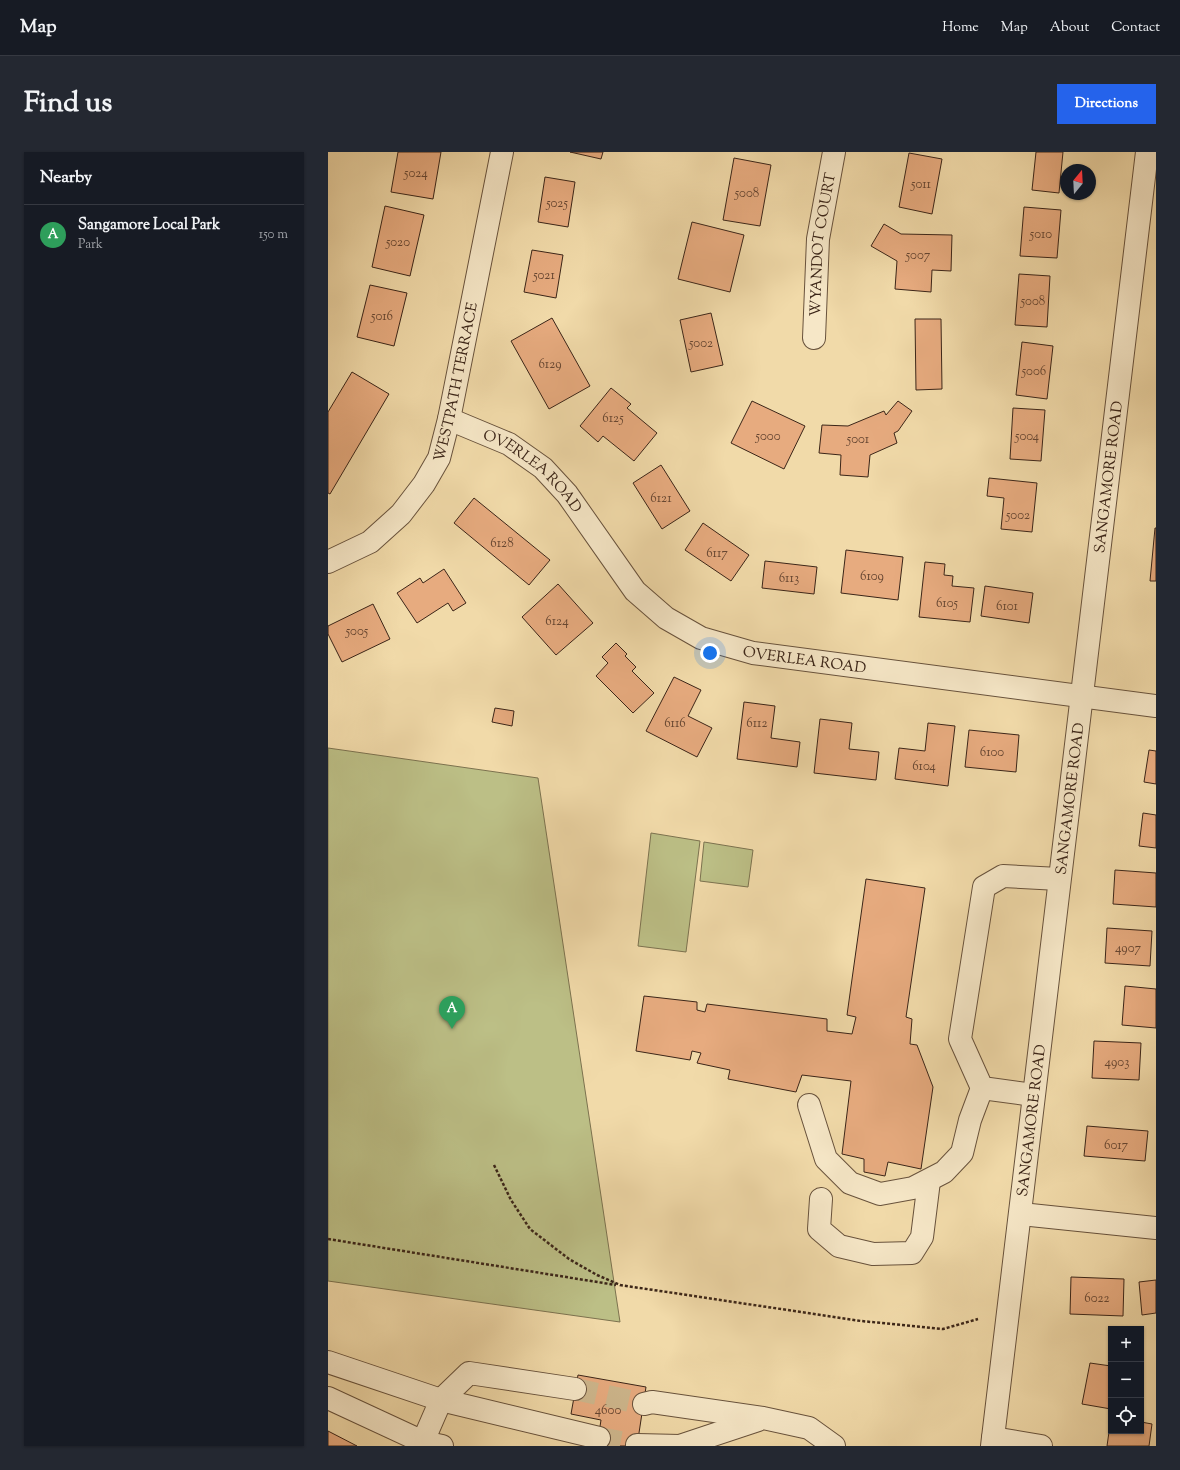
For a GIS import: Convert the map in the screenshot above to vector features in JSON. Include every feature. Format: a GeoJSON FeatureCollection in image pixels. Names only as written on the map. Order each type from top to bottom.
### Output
{"type":"FeatureCollection","features":[{"type":"Feature","properties":{"kind":"street","name":"WESTPATH TERRACE"},"geometry":{"type":"LineString","coordinates":[[328,562],[370,542],[401,514],[424,484],[439,458],[449,419],[502,152]]}},
{"type":"Feature","properties":{"kind":"street","name":"WYANDOT COURT"},"geometry":{"type":"LineString","coordinates":[[814,338],[818,239],[834,152]]}},
{"type":"Feature","properties":{"kind":"street","name":"SANGAMORE ROAD"},"geometry":{"type":"LineString","coordinates":[[993,1442],[1146,152]]}},
{"type":"Feature","properties":{"kind":"street","name":"OVERLEA ROAD"},"geometry":{"type":"LineString","coordinates":[[449,419],[509,444],[543,468],[567,494],[635,591],[666,618],[701,638],[753,653],[1156,706]]}},
{"type":"Feature","properties":{"kind":"street"},"geometry":{"type":"LineString","coordinates":[[809,1106],[826,1159],[850,1183],[880,1194],[913,1188],[944,1172],[962,1153],[970,1120],[982,1088],[960,1039],[984,887],[1003,876],[1059,879]]}},
{"type":"Feature","properties":{"kind":"street"},"geometry":{"type":"LineString","coordinates":[[982,1088],[1033,1095]]}},
{"type":"Feature","properties":{"kind":"street"},"geometry":{"type":"LineString","coordinates":[[821,1199],[819,1229],[839,1246],[873,1254],[912,1253],[922,1237],[928,1181]]}},
{"type":"Feature","properties":{"kind":"street"},"geometry":{"type":"LineString","coordinates":[[1021,1214],[1156,1228]]}},
{"type":"Feature","properties":{"kind":"street"},"geometry":{"type":"LineString","coordinates":[[328,1363],[441,1400],[599,1438]]}},
{"type":"Feature","properties":{"kind":"street"},"geometry":{"type":"LineString","coordinates":[[328,1398],[428,1445],[441,1400],[469,1373],[575,1389]]}},
{"type":"Feature","properties":{"kind":"street"},"geometry":{"type":"LineString","coordinates":[[644,1404],[652,1402],[763,1418],[809,1428],[834,1446]]}},
{"type":"Feature","properties":{"kind":"street"},"geometry":{"type":"LineString","coordinates":[[637,1445],[680,1446],[698,1443],[763,1418]]}},
{"type":"Feature","properties":{"kind":"street"},"geometry":{"type":"LineString","coordinates":[[993,1442],[1041,1446]]}},
{"type":"Feature","properties":{"kind":"path"},"geometry":{"type":"LineString","coordinates":[[494,1165],[511,1200],[530,1229],[569,1259],[597,1275],[620,1285]]}},
{"type":"Feature","properties":{"kind":"path"},"geometry":{"type":"LineString","coordinates":[[328,1239],[861,1321],[943,1329],[978,1319]]}},
{"type":"Feature","properties":{"kind":"green space"},"geometry":{"type":"Polygon","coordinates":[[[328,748],[538,778],[620,1322],[328,1281],[328,748]]]}},
{"type":"Feature","properties":{"kind":"green space"},"geometry":{"type":"Polygon","coordinates":[[[651,833],[700,841],[686,952],[638,946],[651,833]]]}},
{"type":"Feature","properties":{"kind":"green space"},"geometry":{"type":"Polygon","coordinates":[[[704,842],[753,850],[748,887],[700,881],[704,842]]]}},
{"type":"Feature","properties":{"kind":"building"},"geometry":{"type":"Polygon","coordinates":[[[398,152],[441,152],[433,199],[391,192],[398,152]]]}},
{"type":"Feature","properties":{"kind":"building"},"geometry":{"type":"Polygon","coordinates":[[[570,152],[603,152],[601,159],[570,152]]]}},
{"type":"Feature","properties":{"kind":"building"},"geometry":{"type":"Polygon","coordinates":[[[1036,152],[1063,152],[1062,164],[1060,164],[1059,193],[1032,190],[1036,152]]]}},
{"type":"Feature","properties":{"kind":"building"},"geometry":{"type":"Polygon","coordinates":[[[909,153],[942,159],[932,214],[899,207],[909,153]]]}},
{"type":"Feature","properties":{"kind":"building"},"geometry":{"type":"Polygon","coordinates":[[[734,158],[771,165],[760,226],[723,220],[734,158]]]}},
{"type":"Feature","properties":{"kind":"building"},"geometry":{"type":"Polygon","coordinates":[[[545,177],[575,182],[568,227],[538,222],[545,177]]]}},
{"type":"Feature","properties":{"kind":"building"},"geometry":{"type":"Polygon","coordinates":[[[385,206],[424,215],[410,276],[372,267],[385,206]]]}},
{"type":"Feature","properties":{"kind":"building"},"geometry":{"type":"Polygon","coordinates":[[[1024,207],[1061,210],[1057,258],[1020,256],[1024,207]]]}},
{"type":"Feature","properties":{"kind":"building"},"geometry":{"type":"Polygon","coordinates":[[[692,222],[744,235],[730,292],[678,279],[692,222]]]}},
{"type":"Feature","properties":{"kind":"building"},"geometry":{"type":"Polygon","coordinates":[[[884,224],[901,234],[952,235],[951,271],[932,270],[931,292],[895,289],[897,261],[871,246],[884,224]]]}},
{"type":"Feature","properties":{"kind":"building"},"geometry":{"type":"Polygon","coordinates":[[[532,250],[563,255],[556,298],[524,292],[532,250]]]}},
{"type":"Feature","properties":{"kind":"building"},"geometry":{"type":"Polygon","coordinates":[[[1019,274],[1050,276],[1047,327],[1015,325],[1019,274]]]}},
{"type":"Feature","properties":{"kind":"building"},"geometry":{"type":"Polygon","coordinates":[[[370,285],[407,293],[394,346],[357,337],[370,285]]]}},
{"type":"Feature","properties":{"kind":"building"},"geometry":{"type":"Polygon","coordinates":[[[711,313],[723,365],[691,372],[680,320],[711,313]]]}},
{"type":"Feature","properties":{"kind":"building"},"geometry":{"type":"Polygon","coordinates":[[[552,318],[590,386],[549,409],[511,341],[552,318]]]}},
{"type":"Feature","properties":{"kind":"building"},"geometry":{"type":"Polygon","coordinates":[[[915,319],[941,319],[942,389],[916,390],[915,319]]]}},
{"type":"Feature","properties":{"kind":"building"},"geometry":{"type":"Polygon","coordinates":[[[1022,342],[1053,346],[1047,399],[1016,395],[1022,342]]]}},
{"type":"Feature","properties":{"kind":"building"},"geometry":{"type":"Polygon","coordinates":[[[352,372],[389,394],[330,494],[328,493],[328,412],[352,372]]]}},
{"type":"Feature","properties":{"kind":"building"},"geometry":{"type":"Polygon","coordinates":[[[611,388],[631,404],[627,408],[657,433],[634,461],[603,436],[598,442],[580,426],[611,388]]]}},
{"type":"Feature","properties":{"kind":"building"},"geometry":{"type":"Polygon","coordinates":[[[752,401],[805,426],[784,469],[731,443],[752,401]]]}},
{"type":"Feature","properties":{"kind":"building"},"geometry":{"type":"Polygon","coordinates":[[[898,401],[912,411],[898,431],[894,433],[897,443],[870,455],[868,477],[840,475],[841,455],[819,453],[822,425],[848,426],[884,411],[886,415],[898,401]]]}},
{"type":"Feature","properties":{"kind":"building"},"geometry":{"type":"Polygon","coordinates":[[[1013,408],[1045,410],[1041,461],[1010,459],[1013,408]]]}},
{"type":"Feature","properties":{"kind":"building"},"geometry":{"type":"Polygon","coordinates":[[[661,465],[690,511],[662,529],[633,483],[661,465]]]}},
{"type":"Feature","properties":{"kind":"building"},"geometry":{"type":"Polygon","coordinates":[[[989,478],[1037,483],[1032,532],[1001,529],[1004,498],[987,496],[989,478]]]}},
{"type":"Feature","properties":{"kind":"building"},"geometry":{"type":"Polygon","coordinates":[[[474,498],[550,560],[529,585],[454,523],[474,498]]]}},
{"type":"Feature","properties":{"kind":"building"},"geometry":{"type":"Polygon","coordinates":[[[703,523],[749,555],[731,581],[685,550],[703,523]]]}},
{"type":"Feature","properties":{"kind":"building"},"geometry":{"type":"Polygon","coordinates":[[[1155,528],[1156,581],[1150,581],[1155,528]]]}},
{"type":"Feature","properties":{"kind":"building"},"geometry":{"type":"Polygon","coordinates":[[[846,550],[903,557],[898,600],[841,593],[846,550]]]}},
{"type":"Feature","properties":{"kind":"building"},"geometry":{"type":"Polygon","coordinates":[[[765,561],[817,567],[814,594],[762,588],[765,561]]]}},
{"type":"Feature","properties":{"kind":"building"},"geometry":{"type":"Polygon","coordinates":[[[925,562],[945,564],[944,575],[953,576],[952,586],[974,588],[970,622],[919,617],[925,562]]]}},
{"type":"Feature","properties":{"kind":"building"},"geometry":{"type":"Polygon","coordinates":[[[444,569],[466,603],[453,611],[448,603],[417,623],[397,593],[420,578],[423,583],[444,569]]]}},
{"type":"Feature","properties":{"kind":"building"},"geometry":{"type":"Polygon","coordinates":[[[558,584],[593,623],[556,655],[522,617],[558,584]]]}},
{"type":"Feature","properties":{"kind":"building"},"geometry":{"type":"Polygon","coordinates":[[[985,586],[1033,593],[1029,623],[981,616],[985,586]]]}},
{"type":"Feature","properties":{"kind":"building"},"geometry":{"type":"Polygon","coordinates":[[[373,604],[390,639],[342,662],[328,634],[328,626],[373,604]]]}},
{"type":"Feature","properties":{"kind":"building"},"geometry":{"type":"Polygon","coordinates":[[[616,643],[627,654],[625,656],[636,667],[632,671],[654,693],[633,713],[596,676],[608,663],[602,657],[616,643]]]}},
{"type":"Feature","properties":{"kind":"building"},"geometry":{"type":"Polygon","coordinates":[[[674,677],[701,690],[688,716],[712,728],[697,757],[646,731],[674,677]]]}},
{"type":"Feature","properties":{"kind":"building"},"geometry":{"type":"Polygon","coordinates":[[[744,702],[775,706],[771,738],[800,742],[797,767],[737,759],[744,702]]]}},
{"type":"Feature","properties":{"kind":"building"},"geometry":{"type":"Polygon","coordinates":[[[495,708],[514,711],[512,726],[492,722],[495,708]]]}},
{"type":"Feature","properties":{"kind":"building"},"geometry":{"type":"Polygon","coordinates":[[[820,719],[852,723],[849,749],[879,752],[876,780],[814,773],[820,719]]]}},
{"type":"Feature","properties":{"kind":"building"},"geometry":{"type":"Polygon","coordinates":[[[928,723],[955,726],[948,786],[895,779],[899,748],[925,751],[928,723]]]}},
{"type":"Feature","properties":{"kind":"building"},"geometry":{"type":"Polygon","coordinates":[[[969,730],[1019,735],[1016,772],[965,767],[969,730]]]}},
{"type":"Feature","properties":{"kind":"building"},"geometry":{"type":"Polygon","coordinates":[[[1149,750],[1156,751],[1156,784],[1144,782],[1149,750]]]}},
{"type":"Feature","properties":{"kind":"building"},"geometry":{"type":"Polygon","coordinates":[[[1143,813],[1156,815],[1156,848],[1139,846],[1143,813]]]}},
{"type":"Feature","properties":{"kind":"building"},"geometry":{"type":"Polygon","coordinates":[[[1115,870],[1156,873],[1156,907],[1113,904],[1115,870]]]}},
{"type":"Feature","properties":{"kind":"building"},"geometry":{"type":"Polygon","coordinates":[[[866,879],[925,888],[906,1017],[912,1019],[910,1044],[917,1045],[933,1087],[921,1169],[888,1162],[885,1176],[864,1172],[864,1159],[842,1154],[851,1081],[802,1075],[796,1092],[728,1079],[730,1070],[697,1063],[701,1053],[692,1051],[690,1060],[636,1051],[644,996],[697,1002],[697,1010],[705,1012],[707,1004],[827,1019],[827,1031],[852,1034],[856,1017],[847,1015],[866,879]]]}},
{"type":"Feature","properties":{"kind":"building"},"geometry":{"type":"Polygon","coordinates":[[[1107,928],[1152,931],[1150,966],[1105,963],[1107,928]]]}},
{"type":"Feature","properties":{"kind":"building"},"geometry":{"type":"Polygon","coordinates":[[[1125,986],[1156,989],[1156,1028],[1122,1025],[1125,986]]]}},
{"type":"Feature","properties":{"kind":"building"},"geometry":{"type":"Polygon","coordinates":[[[1094,1041],[1141,1043],[1139,1080],[1092,1078],[1094,1041]]]}},
{"type":"Feature","properties":{"kind":"building"},"geometry":{"type":"Polygon","coordinates":[[[1087,1126],[1148,1131],[1145,1161],[1084,1156],[1087,1126]]]}},
{"type":"Feature","properties":{"kind":"building"},"geometry":{"type":"Polygon","coordinates":[[[1071,1277],[1124,1279],[1123,1316],[1070,1314],[1071,1277]]]}},
{"type":"Feature","properties":{"kind":"building"},"geometry":{"type":"Polygon","coordinates":[[[1156,1280],[1156,1313],[1142,1315],[1139,1282],[1156,1280]]]}},
{"type":"Feature","properties":{"kind":"building"},"geometry":{"type":"Polygon","coordinates":[[[1090,1363],[1108,1366],[1108,1408],[1082,1404],[1090,1363]]]}},
{"type":"Feature","properties":{"kind":"building"},"geometry":{"type":"Polygon","coordinates":[[[578,1375],[646,1387],[637,1446],[597,1446],[601,1420],[571,1414],[578,1375]]]}},
{"type":"Feature","properties":{"kind":"building"},"geometry":{"type":"Polygon","coordinates":[[[1144,1423],[1152,1424],[1149,1446],[1107,1446],[1109,1434],[1144,1434],[1144,1423]]]}},
{"type":"Feature","properties":{"kind":"building"},"geometry":{"type":"Polygon","coordinates":[[[328,1431],[357,1446],[328,1446],[328,1431]]]}},
{"type":"Feature","properties":{"kind":"tunnel"},"geometry":{"type":"LineString","coordinates":[[575,1389],[644,1404]]}},
{"type":"Feature","properties":{"kind":"tunnel"},"geometry":{"type":"LineString","coordinates":[[599,1438],[637,1445]]}},
{"type":"Feature","properties":{"kind":"place","name":"Sangamore Local Park"},"geometry":{"type":"Point","coordinates":[452,1029]}}]}
